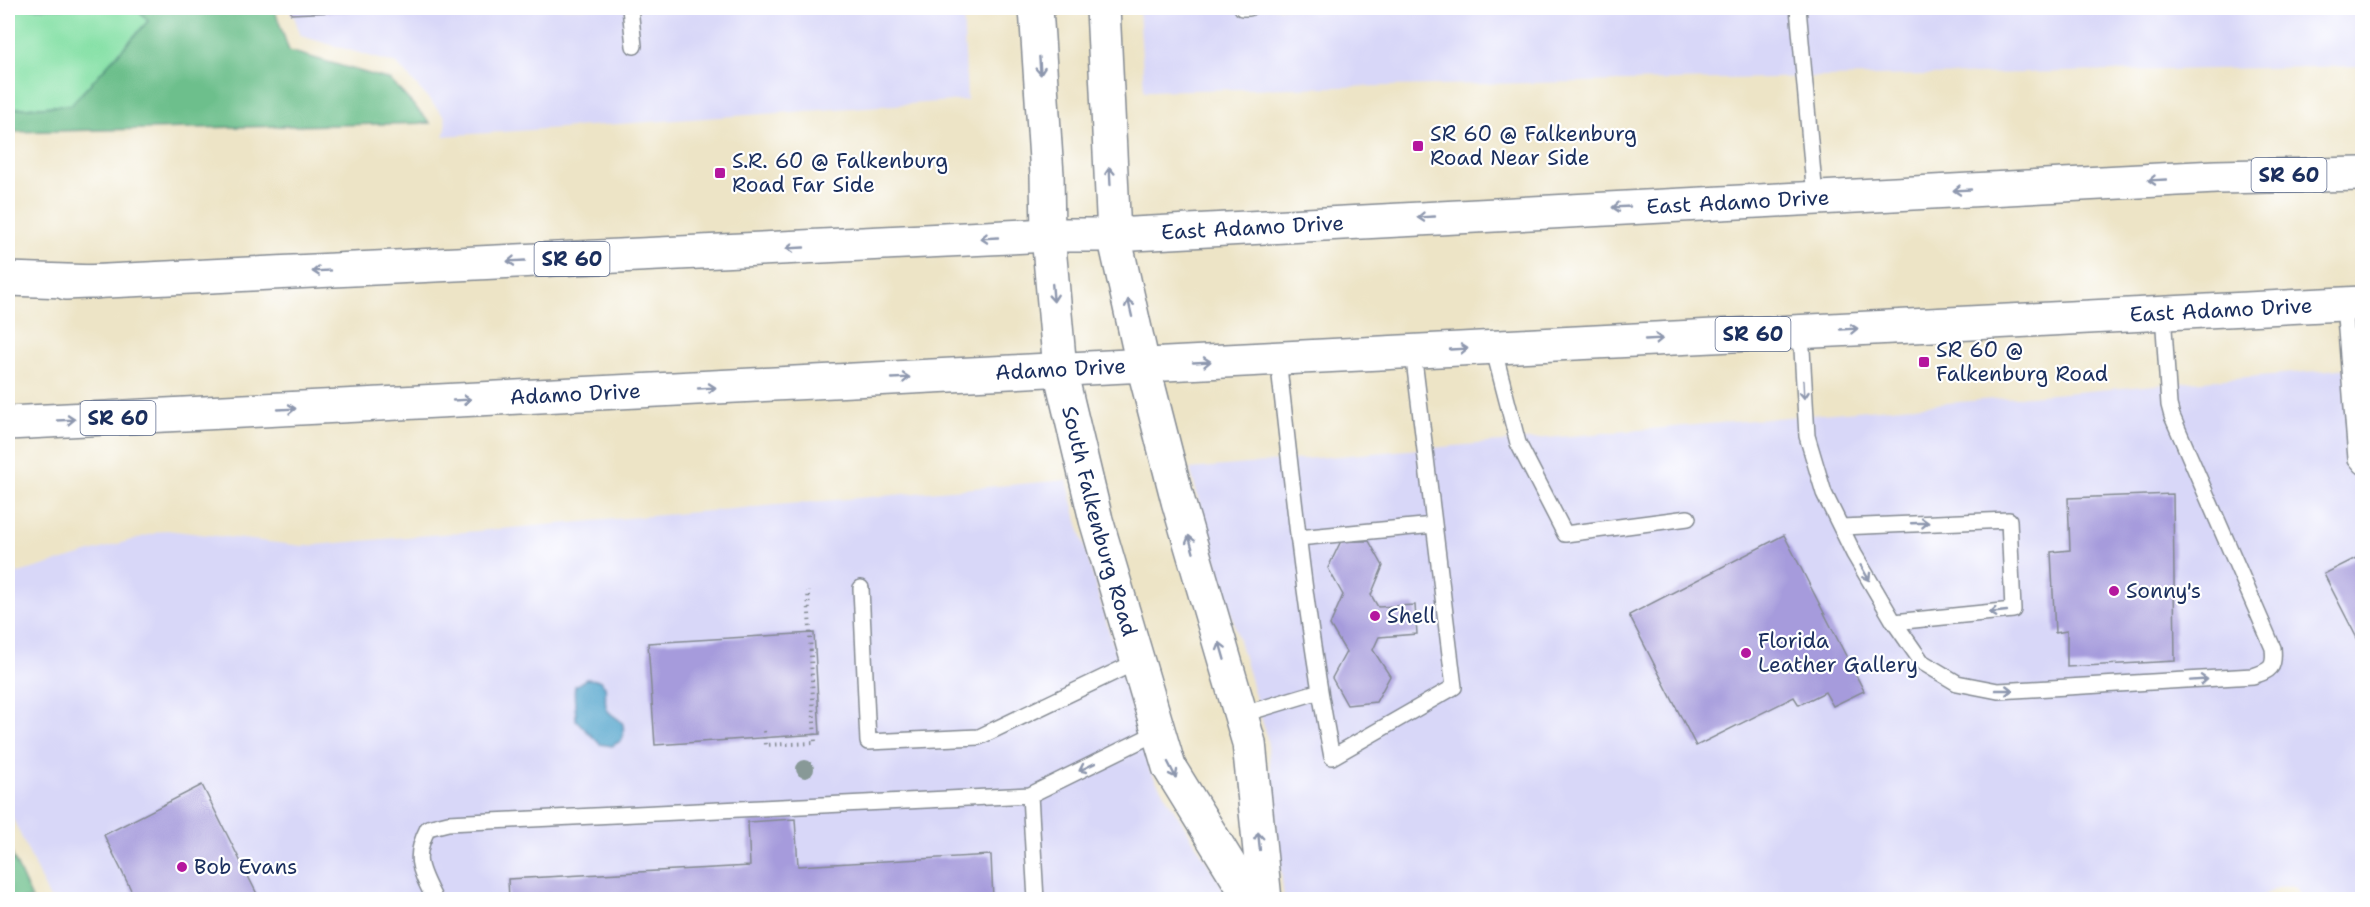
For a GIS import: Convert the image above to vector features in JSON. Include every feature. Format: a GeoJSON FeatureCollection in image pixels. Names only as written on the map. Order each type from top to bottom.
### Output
{"type":"FeatureCollection","features":[{"type":"Feature","properties":{"kind":"main road","name":"South Falkenburg Road"},"geometry":{"type":"LineString","coordinates":[[1036,8],[1047,175],[1048,235],[1060,370],[1096,520],[1169,767],[1251,900]]}},
{"type":"Feature","properties":{"kind":"main road"},"geometry":{"type":"LineString","coordinates":[[1103,8],[1114,234],[1143,365],[1178,501],[1249,743],[1265,900]]}},
{"type":"Feature","properties":{"kind":"main road","name":"East Adamo Drive"},"geometry":{"type":"LineString","coordinates":[[1114,234],[2216,177],[2362,174]]}},
{"type":"Feature","properties":{"kind":"main road","name":"SR 60"},"geometry":{"type":"LineString","coordinates":[[8,286],[1048,235],[1114,234]]}},
{"type":"Feature","properties":{"kind":"main road"},"geometry":{"type":"LineString","coordinates":[[8,279],[96,282]]}},
{"type":"Feature","properties":{"kind":"main road","name":"East Adamo Drive"},"geometry":{"type":"LineString","coordinates":[[1143,365],[2353,304]]}},
{"type":"Feature","properties":{"kind":"main road","name":"Adamo Drive"},"geometry":{"type":"LineString","coordinates":[[8,423],[1143,365]]}},
{"type":"Feature","properties":{"kind":"lane"},"geometry":{"type":"LineString","coordinates":[[630,8],[634,46]]}},
{"type":"Feature","properties":{"kind":"lane"},"geometry":{"type":"LineString","coordinates":[[1242,8],[1249,8]]}},
{"type":"Feature","properties":{"kind":"lane"},"geometry":{"type":"LineString","coordinates":[[1798,8],[1815,197]]}},
{"type":"Feature","properties":{"kind":"lane"},"geometry":{"type":"LineString","coordinates":[[2353,304],[2356,459],[2362,466]]}},
{"type":"Feature","properties":{"kind":"lane"},"geometry":{"type":"LineString","coordinates":[[1801,332],[1807,436],[1815,470],[1840,527],[1894,622],[1922,662],[1957,683],[1998,691],[2253,676],[2267,672],[2274,662],[2273,648],[2172,416],[2169,405],[2163,313]]}},
{"type":"Feature","properties":{"kind":"lane"},"geometry":{"type":"LineString","coordinates":[[1493,347],[1518,443],[1565,534],[1688,518]]}},
{"type":"Feature","properties":{"kind":"lane"},"geometry":{"type":"LineString","coordinates":[[1278,358],[1298,538],[1332,757],[1454,687],[1413,352]]}},
{"type":"Feature","properties":{"kind":"lane"},"geometry":{"type":"LineString","coordinates":[[1840,527],[2009,520],[2013,610],[1894,622]]}},
{"type":"Feature","properties":{"kind":"lane"},"geometry":{"type":"LineString","coordinates":[[1298,538],[1434,525]]}},
{"type":"Feature","properties":{"kind":"lane"},"geometry":{"type":"LineString","coordinates":[[861,588],[868,742],[979,737],[1138,661]]}},
{"type":"Feature","properties":{"kind":"lane"},"geometry":{"type":"LineString","coordinates":[[1240,715],[1320,691]]}},
{"type":"Feature","properties":{"kind":"lane"},"geometry":{"type":"LineString","coordinates":[[435,900],[420,869],[419,845],[428,828],[448,823],[1030,795],[1158,732]]}},
{"type":"Feature","properties":{"kind":"lane"},"geometry":{"type":"LineString","coordinates":[[1030,795],[1036,900]]}},
{"type":"Feature","properties":{"kind":"path"},"geometry":{"type":"LineString","coordinates":[[764,731],[765,745],[815,743],[808,591]]}},
{"type":"Feature","properties":{"kind":"shaded area"},"geometry":{"type":"Polygon","coordinates":[[[291,8],[963,8],[967,100],[443,136],[446,128],[445,117],[397,64],[301,36],[291,8]]]}},
{"type":"Feature","properties":{"kind":"shaded area"},"geometry":{"type":"Polygon","coordinates":[[[1139,8],[2362,8],[2362,66],[1144,91],[1139,8]]]}},
{"type":"Feature","properties":{"kind":"shaded area"},"geometry":{"type":"Polygon","coordinates":[[[2362,367],[2362,899],[2304,899],[2295,887],[2290,885],[2280,887],[2254,900],[1284,899],[1267,738],[1190,469],[2362,367]]]}},
{"type":"Feature","properties":{"kind":"shaded area"},"geometry":{"type":"Polygon","coordinates":[[[1067,480],[1150,771],[1230,899],[50,899],[8,808],[8,576],[166,530],[303,546],[1067,480]]]}},
{"type":"Feature","properties":{"kind":"green space"},"geometry":{"type":"Polygon","coordinates":[[[8,8],[137,8],[149,21],[71,105],[8,109],[8,8]]]}},
{"type":"Feature","properties":{"kind":"green space"},"geometry":{"type":"Polygon","coordinates":[[[137,8],[274,8],[289,51],[390,80],[430,123],[8,132],[8,109],[71,105],[148,21],[137,8]]]}},
{"type":"Feature","properties":{"kind":"green space"},"geometry":{"type":"Polygon","coordinates":[[[8,846],[32,899],[8,899],[8,846]]]}},
{"type":"Feature","properties":{"kind":"water"},"geometry":{"type":"Polygon","coordinates":[[[586,679],[599,680],[605,686],[605,702],[608,711],[623,724],[622,740],[612,746],[600,744],[576,720],[575,686],[586,679]]]}},
{"type":"Feature","properties":{"kind":"building"},"geometry":{"type":"Polygon","coordinates":[[[291,8],[403,8],[403,9],[291,14],[291,8]]]}},
{"type":"Feature","properties":{"kind":"building","name":"Sonny's"},"geometry":{"type":"Polygon","coordinates":[[[2173,494],[2175,661],[2067,667],[2067,631],[2055,633],[2051,552],[2070,550],[2068,498],[2173,494]]]}},
{"type":"Feature","properties":{"kind":"building","name":"Florida Leather Gallery"},"geometry":{"type":"Polygon","coordinates":[[[1784,535],[1864,691],[1833,706],[1825,692],[1799,705],[1794,697],[1696,746],[1629,615],[1784,535]]]}},
{"type":"Feature","properties":{"kind":"building","name":"Shell"},"geometry":{"type":"Polygon","coordinates":[[[1341,541],[1369,541],[1383,566],[1371,595],[1378,607],[1415,605],[1417,634],[1379,637],[1373,650],[1390,676],[1376,702],[1347,705],[1332,678],[1346,652],[1330,625],[1343,595],[1328,568],[1341,541]]]}},
{"type":"Feature","properties":{"kind":"building"},"geometry":{"type":"Polygon","coordinates":[[[2362,555],[2362,648],[2324,574],[2362,555]]]}},
{"type":"Feature","properties":{"kind":"building"},"geometry":{"type":"Polygon","coordinates":[[[814,633],[820,734],[655,745],[648,643],[814,633]]]}},
{"type":"Feature","properties":{"kind":"building","name":"Bob Evans"},"geometry":{"type":"Polygon","coordinates":[[[202,785],[260,900],[136,900],[104,835],[202,785]]]}},
{"type":"Feature","properties":{"kind":"building"},"geometry":{"type":"Polygon","coordinates":[[[795,819],[798,866],[991,855],[993,900],[509,900],[508,879],[750,866],[748,822],[795,819]]]}},
{"type":"Feature","properties":{"kind":"place","name":"SR 60 @ Falkenburg Road Near Side"},"geometry":{"type":"Point","coordinates":[1418,146]}},
{"type":"Feature","properties":{"kind":"place","name":"S.R. 60 @ Falkenburg Road Far Side"},"geometry":{"type":"Point","coordinates":[720,173]}},
{"type":"Feature","properties":{"kind":"place","name":"SR 60 @ Falkenburg Road"},"geometry":{"type":"Point","coordinates":[1924,362]}},
{"type":"Feature","properties":{"kind":"place","name":"Sonny's"},"geometry":{"type":"Point","coordinates":[2114,591]}},
{"type":"Feature","properties":{"kind":"place","name":"Shell"},"geometry":{"type":"Point","coordinates":[1375,616]}},
{"type":"Feature","properties":{"kind":"place","name":"Florida Leather Gallery"},"geometry":{"type":"Point","coordinates":[1746,653]}},
{"type":"Feature","properties":{"kind":"place","name":"Bob Evans"},"geometry":{"type":"Point","coordinates":[182,867]}}]}
